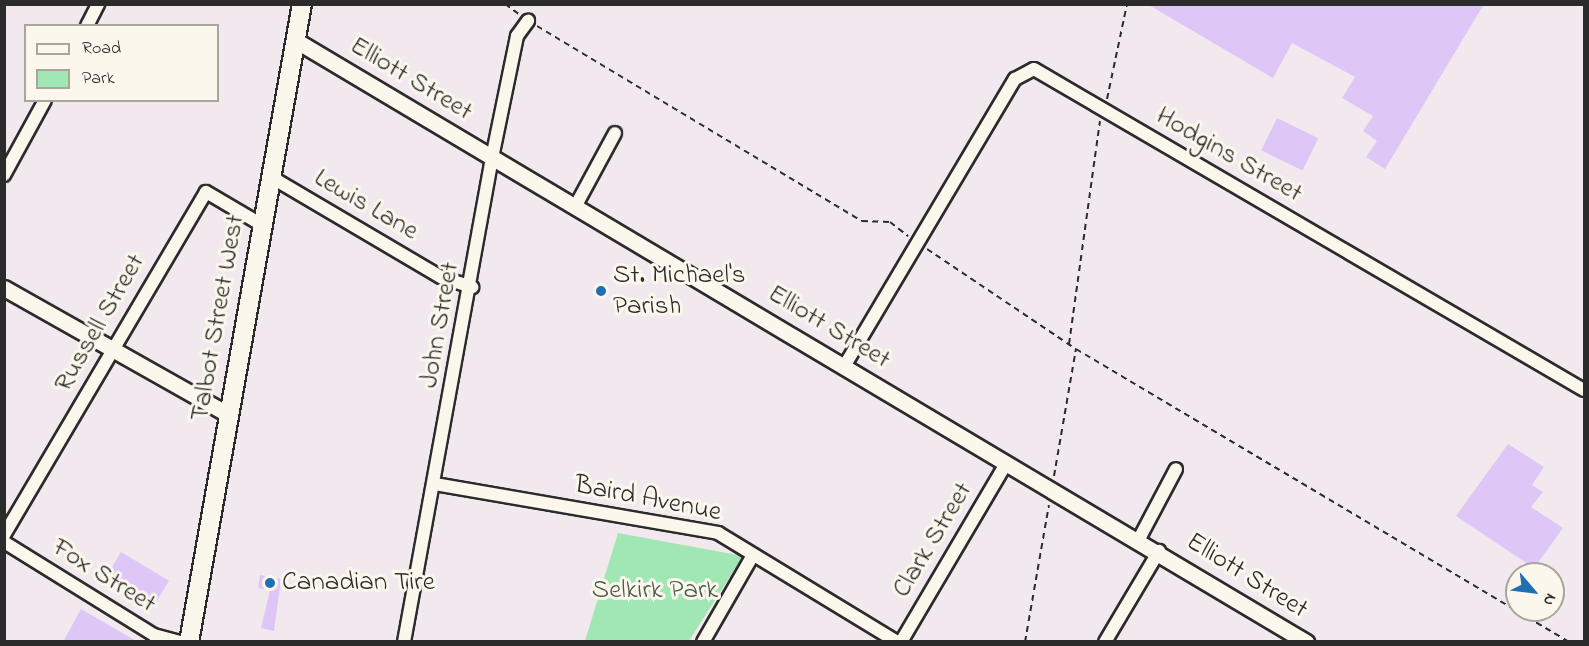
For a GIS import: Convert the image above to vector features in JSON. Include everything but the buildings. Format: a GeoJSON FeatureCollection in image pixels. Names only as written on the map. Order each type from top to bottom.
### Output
{"type":"FeatureCollection","features":[{"type":"Feature","properties":{"kind":"main road","name":"Talbot Street West"},"geometry":{"type":"LineString","coordinates":[[189,642],[302,4]]}},
{"type":"Feature","properties":{"kind":"street"},"geometry":{"type":"LineString","coordinates":[[88,24],[98,4]]}},
{"type":"Feature","properties":{"kind":"street","name":"John Street"},"geometry":{"type":"LineString","coordinates":[[404,642],[472,287],[492,158],[517,36],[528,21]]}},
{"type":"Feature","properties":{"kind":"street","name":"Elliott Street"},"geometry":{"type":"LineString","coordinates":[[295,40],[845,365],[1006,464],[1139,539],[1306,642]]}},
{"type":"Feature","properties":{"kind":"street","name":"Hodgins Street"},"geometry":{"type":"LineString","coordinates":[[917,242],[1023,71],[1034,69],[1061,80],[1105,112],[1584,390]]}},
{"type":"Feature","properties":{"kind":"street"},"geometry":{"type":"LineString","coordinates":[[4,175],[44,102]]}},
{"type":"Feature","properties":{"kind":"street"},"geometry":{"type":"LineString","coordinates":[[575,207],[615,133]]}},
{"type":"Feature","properties":{"kind":"street","name":"Lewis Lane"},"geometry":{"type":"LineString","coordinates":[[271,177],[441,277],[472,287]]}},
{"type":"Feature","properties":{"kind":"street","name":"Russell Street"},"geometry":{"type":"LineString","coordinates":[[4,535],[206,192],[262,225]]}},
{"type":"Feature","properties":{"kind":"street"},"geometry":{"type":"LineString","coordinates":[[845,365],[917,242]]}},
{"type":"Feature","properties":{"kind":"street"},"geometry":{"type":"LineString","coordinates":[[4,288],[228,414]]}},
{"type":"Feature","properties":{"kind":"street","name":"Clark Street"},"geometry":{"type":"LineString","coordinates":[[899,642],[1006,464]]}},
{"type":"Feature","properties":{"kind":"street"},"geometry":{"type":"LineString","coordinates":[[1139,539],[1176,470]]}},
{"type":"Feature","properties":{"kind":"street","name":"Baird Avenue"},"geometry":{"type":"LineString","coordinates":[[435,484],[718,533],[899,642]]}},
{"type":"Feature","properties":{"kind":"street","name":"Fox Street"},"geometry":{"type":"LineString","coordinates":[[4,542],[152,638],[181,642]]}},
{"type":"Feature","properties":{"kind":"street"},"geometry":{"type":"LineString","coordinates":[[1105,642],[1159,551]]}},
{"type":"Feature","properties":{"kind":"street"},"geometry":{"type":"LineString","coordinates":[[703,642],[753,555]]}},
{"type":"Feature","properties":{"kind":"path"},"geometry":{"type":"LineString","coordinates":[[505,4],[528,21],[862,221],[890,222],[1076,349],[1569,642]]}},
{"type":"Feature","properties":{"kind":"path"},"geometry":{"type":"LineString","coordinates":[[1069,344],[1105,112],[1127,4]]}},
{"type":"Feature","properties":{"kind":"path"},"geometry":{"type":"LineString","coordinates":[[1025,642],[1076,349]]}},
{"type":"Feature","properties":{"kind":"green space","name":"Selkirk Park"},"geometry":{"type":"Polygon","coordinates":[[[618,533],[743,556],[689,641],[585,641],[618,533]]]}},
{"type":"Feature","properties":{"kind":"place","name":"St. Michael's Parish"},"geometry":{"type":"Point","coordinates":[601,291]}},
{"type":"Feature","properties":{"kind":"place","name":"Canadian Tire"},"geometry":{"type":"Point","coordinates":[270,583]}}]}
